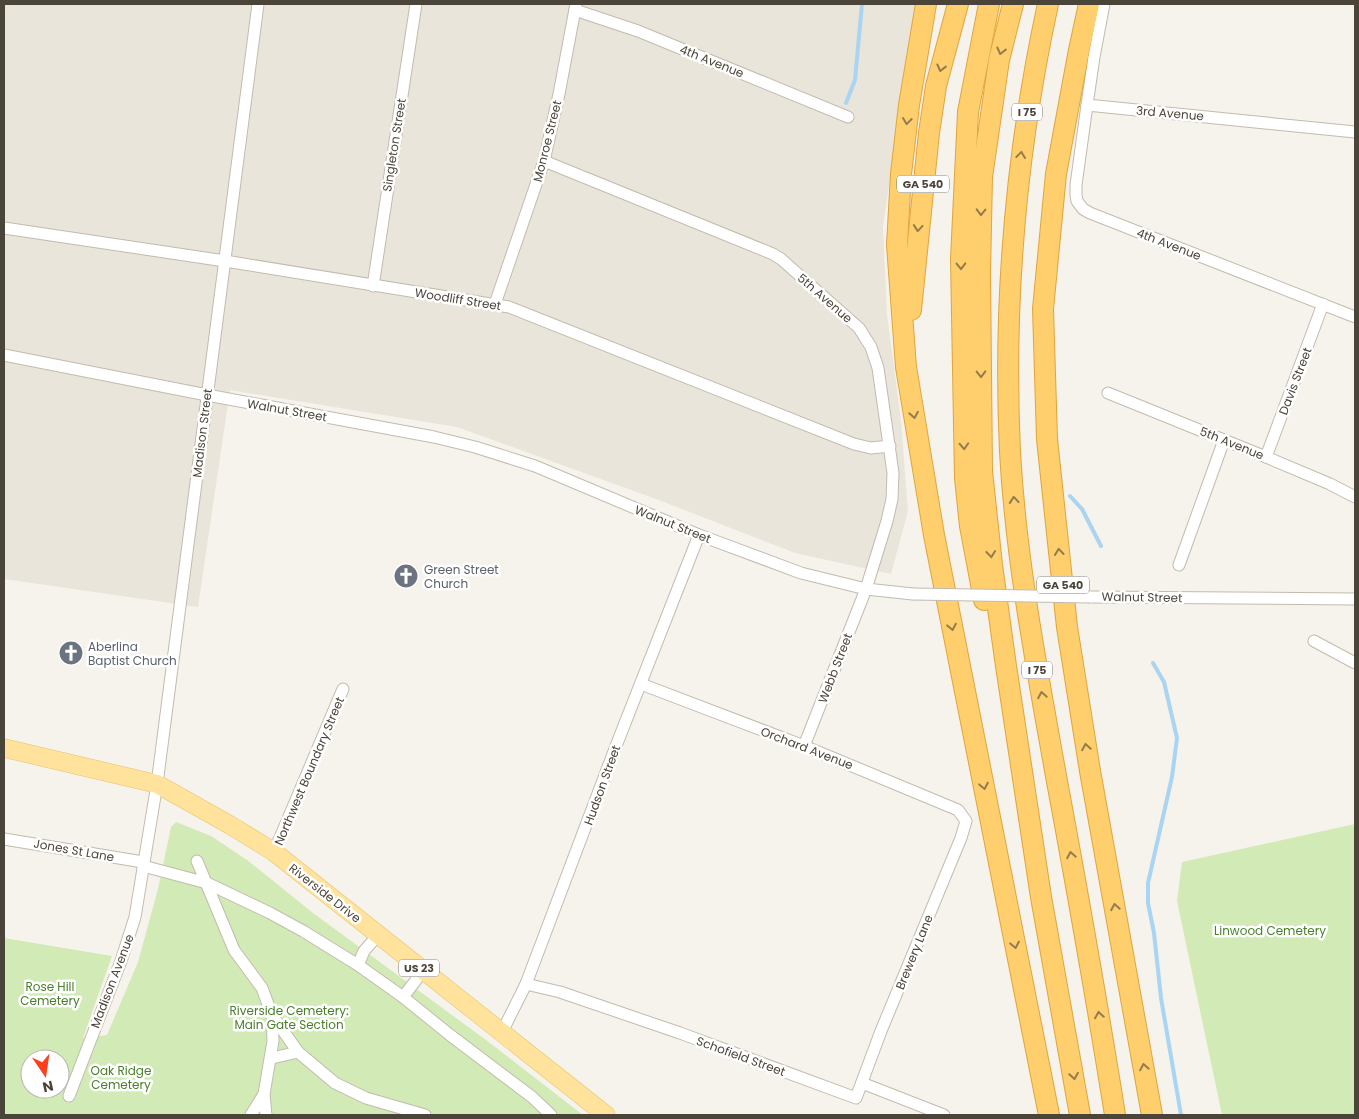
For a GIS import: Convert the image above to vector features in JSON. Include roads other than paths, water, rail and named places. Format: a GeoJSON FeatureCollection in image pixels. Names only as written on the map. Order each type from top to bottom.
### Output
{"type":"FeatureCollection","features":[{"type":"Feature","properties":{"kind":"highway"},"geometry":{"type":"LineString","coordinates":[[906,367],[896,245],[901,174],[909,104],[926,4]]}},
{"type":"Feature","properties":{"kind":"highway","name":"GA 540"},"geometry":{"type":"LineString","coordinates":[[958,4],[936,86],[928,133],[906,367],[934,535],[1049,1115]]}},
{"type":"Feature","properties":{"kind":"highway"},"geometry":{"type":"LineString","coordinates":[[989,4],[968,112],[961,259],[963,435],[970,526],[988,620],[1006,666]]}},
{"type":"Feature","properties":{"kind":"highway","name":"I 75"},"geometry":{"type":"LineString","coordinates":[[1013,4],[999,60],[982,177],[980,273],[982,471],[992,565],[1006,666],[1042,897],[1080,1115]]}},
{"type":"Feature","properties":{"kind":"highway","name":"I 75"},"geometry":{"type":"LineString","coordinates":[[1048,4],[1035,64],[1024,130],[1014,221],[1009,329],[1010,455],[1019,551],[1031,636],[1089,956],[1115,1115]]}},
{"type":"Feature","properties":{"kind":"highway","name":"GA 540"},"geometry":{"type":"LineString","coordinates":[[1074,4],[1079,50],[1056,174],[1043,309],[1047,439],[1067,627],[1085,742],[1152,1115]]}},
{"type":"Feature","properties":{"kind":"highway"},"geometry":{"type":"LineString","coordinates":[[1079,50],[1089,4]]}},
{"type":"Feature","properties":{"kind":"main road","name":"Riverside Drive"},"geometry":{"type":"LineString","coordinates":[[4,748],[157,784],[230,825],[274,852],[606,1115]]}},
{"type":"Feature","properties":{"kind":"street","name":"Madison Street"},"geometry":{"type":"LineString","coordinates":[[143,864],[157,784],[258,4]]}},
{"type":"Feature","properties":{"kind":"street","name":"Singleton Street"},"geometry":{"type":"LineString","coordinates":[[373,286],[416,4]]}},
{"type":"Feature","properties":{"kind":"street"},"geometry":{"type":"LineString","coordinates":[[1087,106],[1104,4]]}},
{"type":"Feature","properties":{"kind":"street","name":"4th Avenue"},"geometry":{"type":"LineString","coordinates":[[575,7],[848,116]]}},
{"type":"Feature","properties":{"kind":"street","name":"Monroe Street"},"geometry":{"type":"LineString","coordinates":[[495,304],[544,161],[575,7]]}},
{"type":"Feature","properties":{"kind":"street","name":"3rd Avenue"},"geometry":{"type":"LineString","coordinates":[[1087,106],[1355,132]]}},
{"type":"Feature","properties":{"kind":"street","name":"4th Avenue"},"geometry":{"type":"LineString","coordinates":[[1087,106],[1076,185],[1077,201],[1083,209],[1355,317]]}},
{"type":"Feature","properties":{"kind":"street","name":"5th Avenue"},"geometry":{"type":"LineString","coordinates":[[544,161],[781,259],[854,323],[866,337],[878,368],[893,473],[892,500],[866,589]]}},
{"type":"Feature","properties":{"kind":"street","name":"Woodliff Street"},"geometry":{"type":"LineString","coordinates":[[4,228],[495,304],[524,312],[854,444],[871,448],[890,446]]}},
{"type":"Feature","properties":{"kind":"street","name":"Davis Street"},"geometry":{"type":"LineString","coordinates":[[1266,457],[1323,304]]}},
{"type":"Feature","properties":{"kind":"street","name":"Walnut Street"},"geometry":{"type":"LineString","coordinates":[[4,355],[434,437],[475,447],[535,466],[699,535],[800,573],[866,589],[913,594],[1355,599]]}},
{"type":"Feature","properties":{"kind":"street","name":"5th Avenue"},"geometry":{"type":"LineString","coordinates":[[1108,393],[1266,457],[1330,484],[1355,497]]}},
{"type":"Feature","properties":{"kind":"street"},"geometry":{"type":"LineString","coordinates":[[1178,565],[1224,440]]}},
{"type":"Feature","properties":{"kind":"street","name":"Hudson Street"},"geometry":{"type":"LineString","coordinates":[[502,1034],[526,984],[616,746],[699,535]]}},
{"type":"Feature","properties":{"kind":"street","name":"Webb Street"},"geometry":{"type":"LineString","coordinates":[[804,746],[866,589]]}},
{"type":"Feature","properties":{"kind":"street"},"geometry":{"type":"LineString","coordinates":[[1314,641],[1355,663]]}},
{"type":"Feature","properties":{"kind":"street","name":"Orchard Avenue"},"geometry":{"type":"LineString","coordinates":[[641,684],[804,746],[958,810],[966,822]]}},
{"type":"Feature","properties":{"kind":"street","name":"Northwest Boundary Street"},"geometry":{"type":"LineString","coordinates":[[274,852],[343,689]]}},
{"type":"Feature","properties":{"kind":"street","name":"Brewery Lane"},"geometry":{"type":"LineString","coordinates":[[862,1083],[881,1031],[966,822]]}},
{"type":"Feature","properties":{"kind":"street","name":"Jones St Lane"},"geometry":{"type":"LineString","coordinates":[[4,839],[143,864],[207,883],[270,913],[358,965],[403,997],[532,1097],[551,1115]]}},
{"type":"Feature","properties":{"kind":"street"},"geometry":{"type":"LineString","coordinates":[[197,861],[234,950],[262,988],[272,1016],[274,1041],[264,1094],[266,1115]]}},
{"type":"Feature","properties":{"kind":"street","name":"Madison Avenue"},"geometry":{"type":"LineString","coordinates":[[70,1093],[121,962],[132,926],[143,864]]}},
{"type":"Feature","properties":{"kind":"street"},"geometry":{"type":"LineString","coordinates":[[358,965],[364,951],[378,935]]}},
{"type":"Feature","properties":{"kind":"street"},"geometry":{"type":"LineString","coordinates":[[403,997],[422,971]]}},
{"type":"Feature","properties":{"kind":"street","name":"Schofield Street"},"geometry":{"type":"LineString","coordinates":[[526,984],[560,992],[680,1033],[856,1098],[862,1083]]}},
{"type":"Feature","properties":{"kind":"street"},"geometry":{"type":"LineString","coordinates":[[272,1016],[298,1052],[335,1083],[366,1098],[425,1115]]}},
{"type":"Feature","properties":{"kind":"street"},"geometry":{"type":"LineString","coordinates":[[272,1058],[298,1052]]}},
{"type":"Feature","properties":{"kind":"street"},"geometry":{"type":"LineString","coordinates":[[862,1083],[944,1115]]}},
{"type":"Feature","properties":{"kind":"street"},"geometry":{"type":"LineString","coordinates":[[251,1115],[264,1094]]}},
{"type":"Feature","properties":{"kind":"waterway"},"geometry":{"type":"LineString","coordinates":[[846,103],[855,80],[862,4]]}},
{"type":"Feature","properties":{"kind":"waterway"},"geometry":{"type":"LineString","coordinates":[[1070,496],[1082,509],[1101,546]]}},
{"type":"Feature","properties":{"kind":"waterway"},"geometry":{"type":"LineString","coordinates":[[1153,663],[1164,682],[1177,738],[1172,777],[1148,883],[1148,903],[1154,933],[1161,998],[1181,1115]]}},
{"type":"Feature","properties":{"kind":"place","name":"Green Street Church"},"geometry":{"type":"Point","coordinates":[406,576]}},
{"type":"Feature","properties":{"kind":"place","name":"Aberlina Baptist Church"},"geometry":{"type":"Point","coordinates":[71,653]}},
{"type":"Feature","properties":{"kind":"park label","name":"Linwood Cemetery"},"geometry":{"type":"Point","coordinates":[1270,930]}},
{"type":"Feature","properties":{"kind":"park label","name":"Rose Hill Cemetery"},"geometry":{"type":"Point","coordinates":[50,993]}},
{"type":"Feature","properties":{"kind":"park label","name":"Riverside Cemetery: Main Gate Section"},"geometry":{"type":"Point","coordinates":[289,1017]}},
{"type":"Feature","properties":{"kind":"park label","name":"Oak Ridge Cemetery"},"geometry":{"type":"Point","coordinates":[121,1077]}}]}
